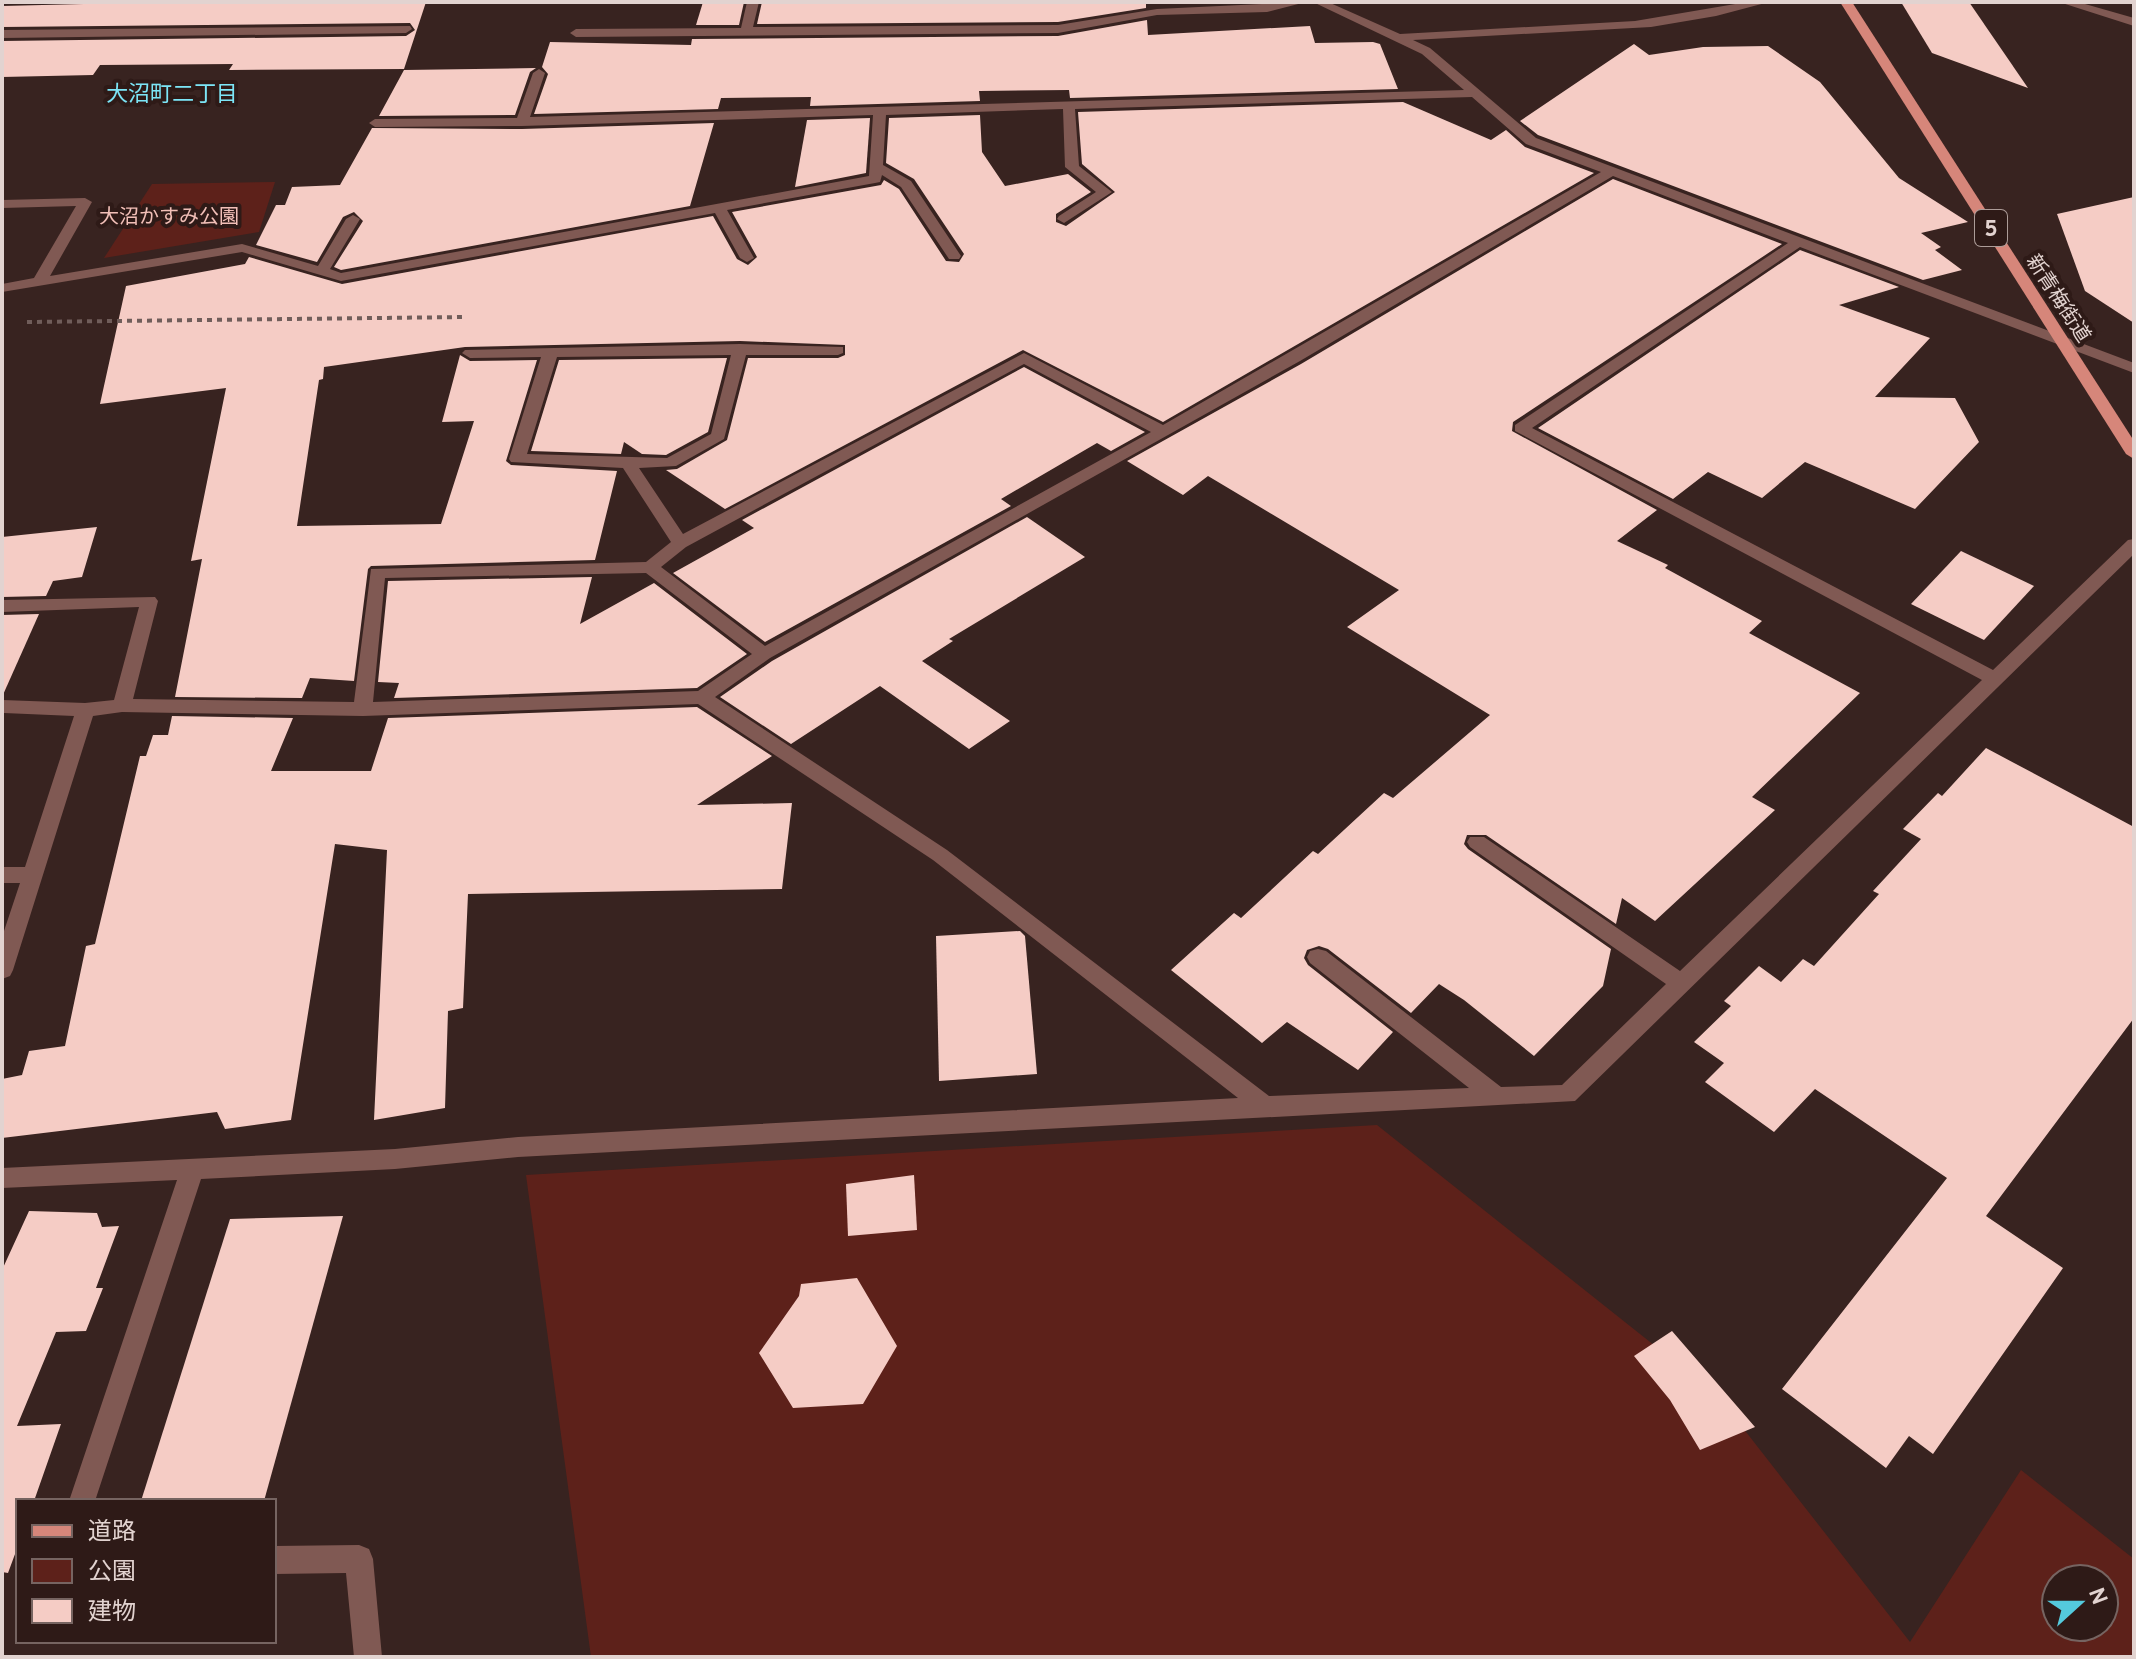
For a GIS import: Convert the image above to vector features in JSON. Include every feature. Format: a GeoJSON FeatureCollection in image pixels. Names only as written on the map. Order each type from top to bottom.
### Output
{"type":"FeatureCollection","features":[{"type":"Feature","properties":{"kind":"main road","name":"新青梅街道"},"geometry":{"type":"LineString","coordinates":[[1846,2],[2134,454]]}},
{"type":"Feature","properties":{"kind":"street"},"geometry":{"type":"LineString","coordinates":[[746,31],[753,2]]}},
{"type":"Feature","properties":{"kind":"street"},"geometry":{"type":"LineString","coordinates":[[576,33],[1058,29],[1157,12],[1267,9],[1300,2]]}},
{"type":"Feature","properties":{"kind":"street"},"geometry":{"type":"LineString","coordinates":[[1319,2],[1426,51],[1531,141],[1609,173],[2134,368]]}},
{"type":"Feature","properties":{"kind":"street"},"geometry":{"type":"LineString","coordinates":[[1400,38],[1466,31],[1677,21],[1763,2]]}},
{"type":"Feature","properties":{"kind":"street"},"geometry":{"type":"LineString","coordinates":[[2065,2],[2134,22]]}},
{"type":"Feature","properties":{"kind":"street"},"geometry":{"type":"LineString","coordinates":[[2,34],[406,29]]}},
{"type":"Feature","properties":{"kind":"street"},"geometry":{"type":"LineString","coordinates":[[522,122],[539,73]]}},
{"type":"Feature","properties":{"kind":"street"},"geometry":{"type":"LineString","coordinates":[[375,123],[522,122],[1475,93]]}},
{"type":"Feature","properties":{"kind":"street"},"geometry":{"type":"LineString","coordinates":[[1064,219],[1105,192],[1072,167],[1069,107]]}},
{"type":"Feature","properties":{"kind":"street"},"geometry":{"type":"LineString","coordinates":[[2,288],[242,248],[341,277],[875,179],[880,111]]}},
{"type":"Feature","properties":{"kind":"street"},"geometry":{"type":"LineString","coordinates":[[877,167],[906,184],[954,256]]}},
{"type":"Feature","properties":{"kind":"street"},"geometry":{"type":"LineString","coordinates":[[4,706],[85,710],[122,705],[363,709],[702,697],[764,654],[1160,430],[1311,351],[1609,173]]}},
{"type":"Feature","properties":{"kind":"street"},"geometry":{"type":"LineString","coordinates":[[2,204],[85,202],[39,282]]}},
{"type":"Feature","properties":{"kind":"street"},"geometry":{"type":"LineString","coordinates":[[719,208],[747,258]]}},
{"type":"Feature","properties":{"kind":"street"},"geometry":{"type":"LineString","coordinates":[[322,271],[353,219]]}},
{"type":"Feature","properties":{"kind":"street"},"geometry":{"type":"LineString","coordinates":[[1797,243],[1521,428],[1997,680]]}},
{"type":"Feature","properties":{"kind":"street"},"geometry":{"type":"LineString","coordinates":[[550,354],[517,459],[670,463],[718,436],[740,349]]}},
{"type":"Feature","properties":{"kind":"street"},"geometry":{"type":"LineString","coordinates":[[470,353],[838,350]]}},
{"type":"Feature","properties":{"kind":"street"},"geometry":{"type":"LineString","coordinates":[[363,709],[377,573],[650,567],[680,543],[1024,358],[1160,430]]}},
{"type":"Feature","properties":{"kind":"street"},"geometry":{"type":"LineString","coordinates":[[628,463],[680,543]]}},
{"type":"Feature","properties":{"kind":"street"},"geometry":{"type":"LineString","coordinates":[[2,1178],[395,1159],[518,1147],[1265,1106],[1567,1094],[2134,544]]}},
{"type":"Feature","properties":{"kind":"street"},"geometry":{"type":"LineString","coordinates":[[650,567],[764,654]]}},
{"type":"Feature","properties":{"kind":"street"},"geometry":{"type":"LineString","coordinates":[[2,606],[149,601],[122,705]]}},
{"type":"Feature","properties":{"kind":"street"},"geometry":{"type":"LineString","coordinates":[[702,697],[940,855],[1265,1106]]}},
{"type":"Feature","properties":{"kind":"street"},"geometry":{"type":"LineString","coordinates":[[2,970],[85,710]]}},
{"type":"Feature","properties":{"kind":"street"},"geometry":{"type":"LineString","coordinates":[[1477,842],[1682,984]]}},
{"type":"Feature","properties":{"kind":"street"},"geometry":{"type":"LineString","coordinates":[[2,875],[34,875]]}},
{"type":"Feature","properties":{"kind":"street"},"geometry":{"type":"LineString","coordinates":[[1318,957],[1497,1097]]}},
{"type":"Feature","properties":{"kind":"street"},"geometry":{"type":"LineString","coordinates":[[83,1499],[192,1170]]}},
{"type":"Feature","properties":{"kind":"street"},"geometry":{"type":"LineString","coordinates":[[276,1560],[359,1559],[368,1657]]}},
{"type":"Feature","properties":{"kind":"path"},"geometry":{"type":"LineString","coordinates":[[18,322],[479,317],[470,353]]}},
{"type":"Feature","properties":{"kind":"green space","name":"大沼かすみ公園"},"geometry":{"type":"Polygon","coordinates":[[[275,182],[259,232],[104,258],[152,184],[275,182]]]}},
{"type":"Feature","properties":{"kind":"green space"},"geometry":{"type":"Polygon","coordinates":[[[1377,1125],[1718,1396],[1910,1642],[2021,1470],[2134,1559],[2134,1657],[591,1657],[526,1175],[1377,1125]]]}},
{"type":"Feature","properties":{"kind":"building"},"geometry":{"type":"Polygon","coordinates":[[[165,2],[426,2],[404,69],[229,70],[233,64],[100,65],[93,75],[2,77],[2,41],[406,36],[415,30],[410,23],[2,27],[2,6],[165,2]]]}},
{"type":"Feature","properties":{"kind":"building"},"geometry":{"type":"Polygon","coordinates":[[[703,2],[744,2],[739,25],[696,25],[703,2]]]}},
{"type":"Feature","properties":{"kind":"building"},"geometry":{"type":"Polygon","coordinates":[[[762,2],[1146,2],[1146,8],[1058,22],[757,24],[762,2]]]}},
{"type":"Feature","properties":{"kind":"building"},"geometry":{"type":"Polygon","coordinates":[[[1901,2],[1969,2],[2028,88],[1932,53],[1901,2]]]}},
{"type":"Feature","properties":{"kind":"building"},"geometry":{"type":"Polygon","coordinates":[[[1147,20],[1148,35],[1310,26],[1315,43],[1373,42],[1380,44],[1398,89],[1070,98],[1069,90],[979,91],[980,101],[810,106],[811,97],[721,98],[718,109],[534,114],[548,74],[542,67],[550,42],[691,45],[692,39],[1058,36],[1147,20]]]}},
{"type":"Feature","properties":{"kind":"building"},"geometry":{"type":"Polygon","coordinates":[[[1634,44],[1649,55],[1703,47],[1768,46],[1820,82],[1899,178],[1968,222],[1921,233],[1941,247],[1935,250],[1962,270],[1923,280],[1538,135],[1520,121],[1634,44]]]}},
{"type":"Feature","properties":{"kind":"building"},"geometry":{"type":"Polygon","coordinates":[[[536,68],[530,72],[515,115],[379,116],[404,70],[536,68]]]}},
{"type":"Feature","properties":{"kind":"building"},"geometry":{"type":"Polygon","coordinates":[[[1403,102],[1491,140],[1506,130],[1525,147],[1594,173],[1163,422],[1023,350],[725,509],[666,470],[677,469],[727,440],[748,358],[838,358],[845,355],[845,345],[740,341],[465,347],[324,367],[323,379],[319,380],[297,526],[441,524],[474,421],[442,422],[460,355],[470,361],[537,360],[506,461],[511,465],[617,471],[595,560],[371,566],[368,569],[354,681],[310,678],[302,698],[175,697],[202,559],[191,561],[226,388],[100,404],[126,286],[245,264],[249,257],[342,284],[713,216],[737,259],[748,265],[757,257],[732,212],[881,185],[884,180],[899,189],[946,261],[959,262],[964,254],[914,179],[886,163],[889,118],[980,115],[982,152],[1005,186],[1068,174],[1091,192],[1056,214],[1056,222],[1066,226],[1115,192],[1082,164],[1078,112],[1403,102]]]}},
{"type":"Feature","properties":{"kind":"building"},"geometry":{"type":"Polygon","coordinates":[[[870,118],[866,173],[795,187],[807,120],[870,118]]]}},
{"type":"Feature","properties":{"kind":"building"},"geometry":{"type":"Polygon","coordinates":[[[714,123],[690,206],[341,270],[334,267],[363,221],[354,212],[343,217],[317,262],[256,245],[276,205],[285,205],[292,187],[340,185],[372,128],[522,129],[714,123]]]}},
{"type":"Feature","properties":{"kind":"building"},"geometry":{"type":"Polygon","coordinates":[[[1613,179],[1782,244],[1513,422],[1512,431],[1657,510],[1617,541],[1668,565],[1665,568],[1762,621],[1749,633],[1860,693],[1752,797],[1775,810],[1655,921],[1622,898],[1616,924],[1486,835],[1467,835],[1464,844],[1468,849],[1611,949],[1603,986],[1534,1056],[1439,984],[1411,1013],[1328,949],[1319,946],[1307,950],[1304,958],[1308,965],[1393,1032],[1358,1070],[1287,1022],[1262,1043],[1171,970],[1234,913],[1241,918],[1313,851],[1318,854],[1384,793],[1393,798],[1490,715],[1347,627],[1399,590],[1208,476],[1183,495],[1127,461],[1301,364],[1613,179]]]}},
{"type":"Feature","properties":{"kind":"building"},"geometry":{"type":"Polygon","coordinates":[[[2134,197],[2134,323],[2085,291],[2057,214],[2134,197]]]}},
{"type":"Feature","properties":{"kind":"building"},"geometry":{"type":"Polygon","coordinates":[[[1800,250],[1899,287],[1839,305],[1930,338],[1875,397],[1955,398],[1979,442],[1915,509],[1805,462],[1762,498],[1708,472],[1673,499],[1538,428],[1800,250]]]}},
{"type":"Feature","properties":{"kind":"building"},"geometry":{"type":"Polygon","coordinates":[[[727,358],[708,432],[666,455],[642,454],[624,442],[621,454],[531,451],[559,360],[727,358]]]}},
{"type":"Feature","properties":{"kind":"building"},"geometry":{"type":"Polygon","coordinates":[[[1024,367],[1145,432],[1111,451],[1097,443],[1001,499],[1011,506],[765,642],[673,573],[754,528],[742,520],[1024,367]]]}},
{"type":"Feature","properties":{"kind":"building"},"geometry":{"type":"Polygon","coordinates":[[[1027,517],[1085,557],[949,639],[953,641],[922,661],[1010,721],[969,749],[880,686],[791,744],[720,697],[772,661],[1027,517]]]}},
{"type":"Feature","properties":{"kind":"building"},"geometry":{"type":"Polygon","coordinates":[[[97,527],[82,577],[53,581],[46,596],[2,597],[2,537],[97,527]]]}},
{"type":"Feature","properties":{"kind":"building"},"geometry":{"type":"Polygon","coordinates":[[[1961,551],[2034,586],[1984,640],[1911,604],[1961,551]]]}},
{"type":"Feature","properties":{"kind":"building"},"geometry":{"type":"Polygon","coordinates":[[[592,577],[580,624],[654,583],[747,654],[697,688],[394,698],[399,683],[378,682],[388,581],[592,577]]]}},
{"type":"Feature","properties":{"kind":"building"},"geometry":{"type":"Polygon","coordinates":[[[39,614],[2,697],[2,615],[39,614]]]}},
{"type":"Feature","properties":{"kind":"building"},"geometry":{"type":"Polygon","coordinates":[[[697,707],[772,756],[697,805],[792,803],[782,889],[468,894],[463,1008],[448,1011],[445,1108],[374,1120],[387,850],[335,844],[291,1120],[225,1129],[217,1112],[2,1138],[2,1079],[22,1075],[29,1051],[65,1046],[86,946],[95,944],[140,756],[146,756],[153,735],[168,735],[172,716],[293,718],[271,771],[371,771],[388,718],[697,707]]]}},
{"type":"Feature","properties":{"kind":"building"},"geometry":{"type":"Polygon","coordinates":[[[1986,748],[2134,827],[2134,1018],[1986,1216],[2063,1268],[1933,1454],[1909,1436],[1886,1468],[1782,1389],[1947,1178],[1815,1089],[1774,1132],[1705,1082],[1724,1063],[1694,1042],[1731,1006],[1724,1001],[1759,966],[1781,982],[1803,959],[1814,966],[1879,894],[1873,891],[1921,839],[1903,829],[1938,793],[1942,796],[1986,748]]]}},
{"type":"Feature","properties":{"kind":"building"},"geometry":{"type":"Polygon","coordinates":[[[1020,931],[1025,936],[1037,1074],[939,1081],[936,936],[1020,931]]]}},
{"type":"Feature","properties":{"kind":"building"},"geometry":{"type":"Polygon","coordinates":[[[914,1175],[917,1230],[848,1236],[846,1184],[914,1175]]]}},
{"type":"Feature","properties":{"kind":"building"},"geometry":{"type":"Polygon","coordinates":[[[29,1211],[97,1213],[102,1227],[119,1226],[96,1288],[103,1288],[86,1331],[56,1332],[17,1426],[61,1424],[35,1499],[16,1499],[16,1551],[8,1573],[2,1572],[2,1270],[29,1211]]]}},
{"type":"Feature","properties":{"kind":"building"},"geometry":{"type":"Polygon","coordinates":[[[343,1216],[265,1499],[142,1499],[230,1219],[343,1216]]]}},
{"type":"Feature","properties":{"kind":"building"},"geometry":{"type":"Polygon","coordinates":[[[857,1278],[897,1346],[863,1404],[793,1408],[759,1353],[799,1296],[801,1284],[857,1278]]]}},
{"type":"Feature","properties":{"kind":"building"},"geometry":{"type":"Polygon","coordinates":[[[1672,1331],[1755,1427],[1700,1450],[1670,1400],[1634,1356],[1672,1331]]]}},
{"type":"Feature","properties":{"kind":"district","name":"大沼町二丁目"},"geometry":{"type":"Point","coordinates":[172,93]}}]}
